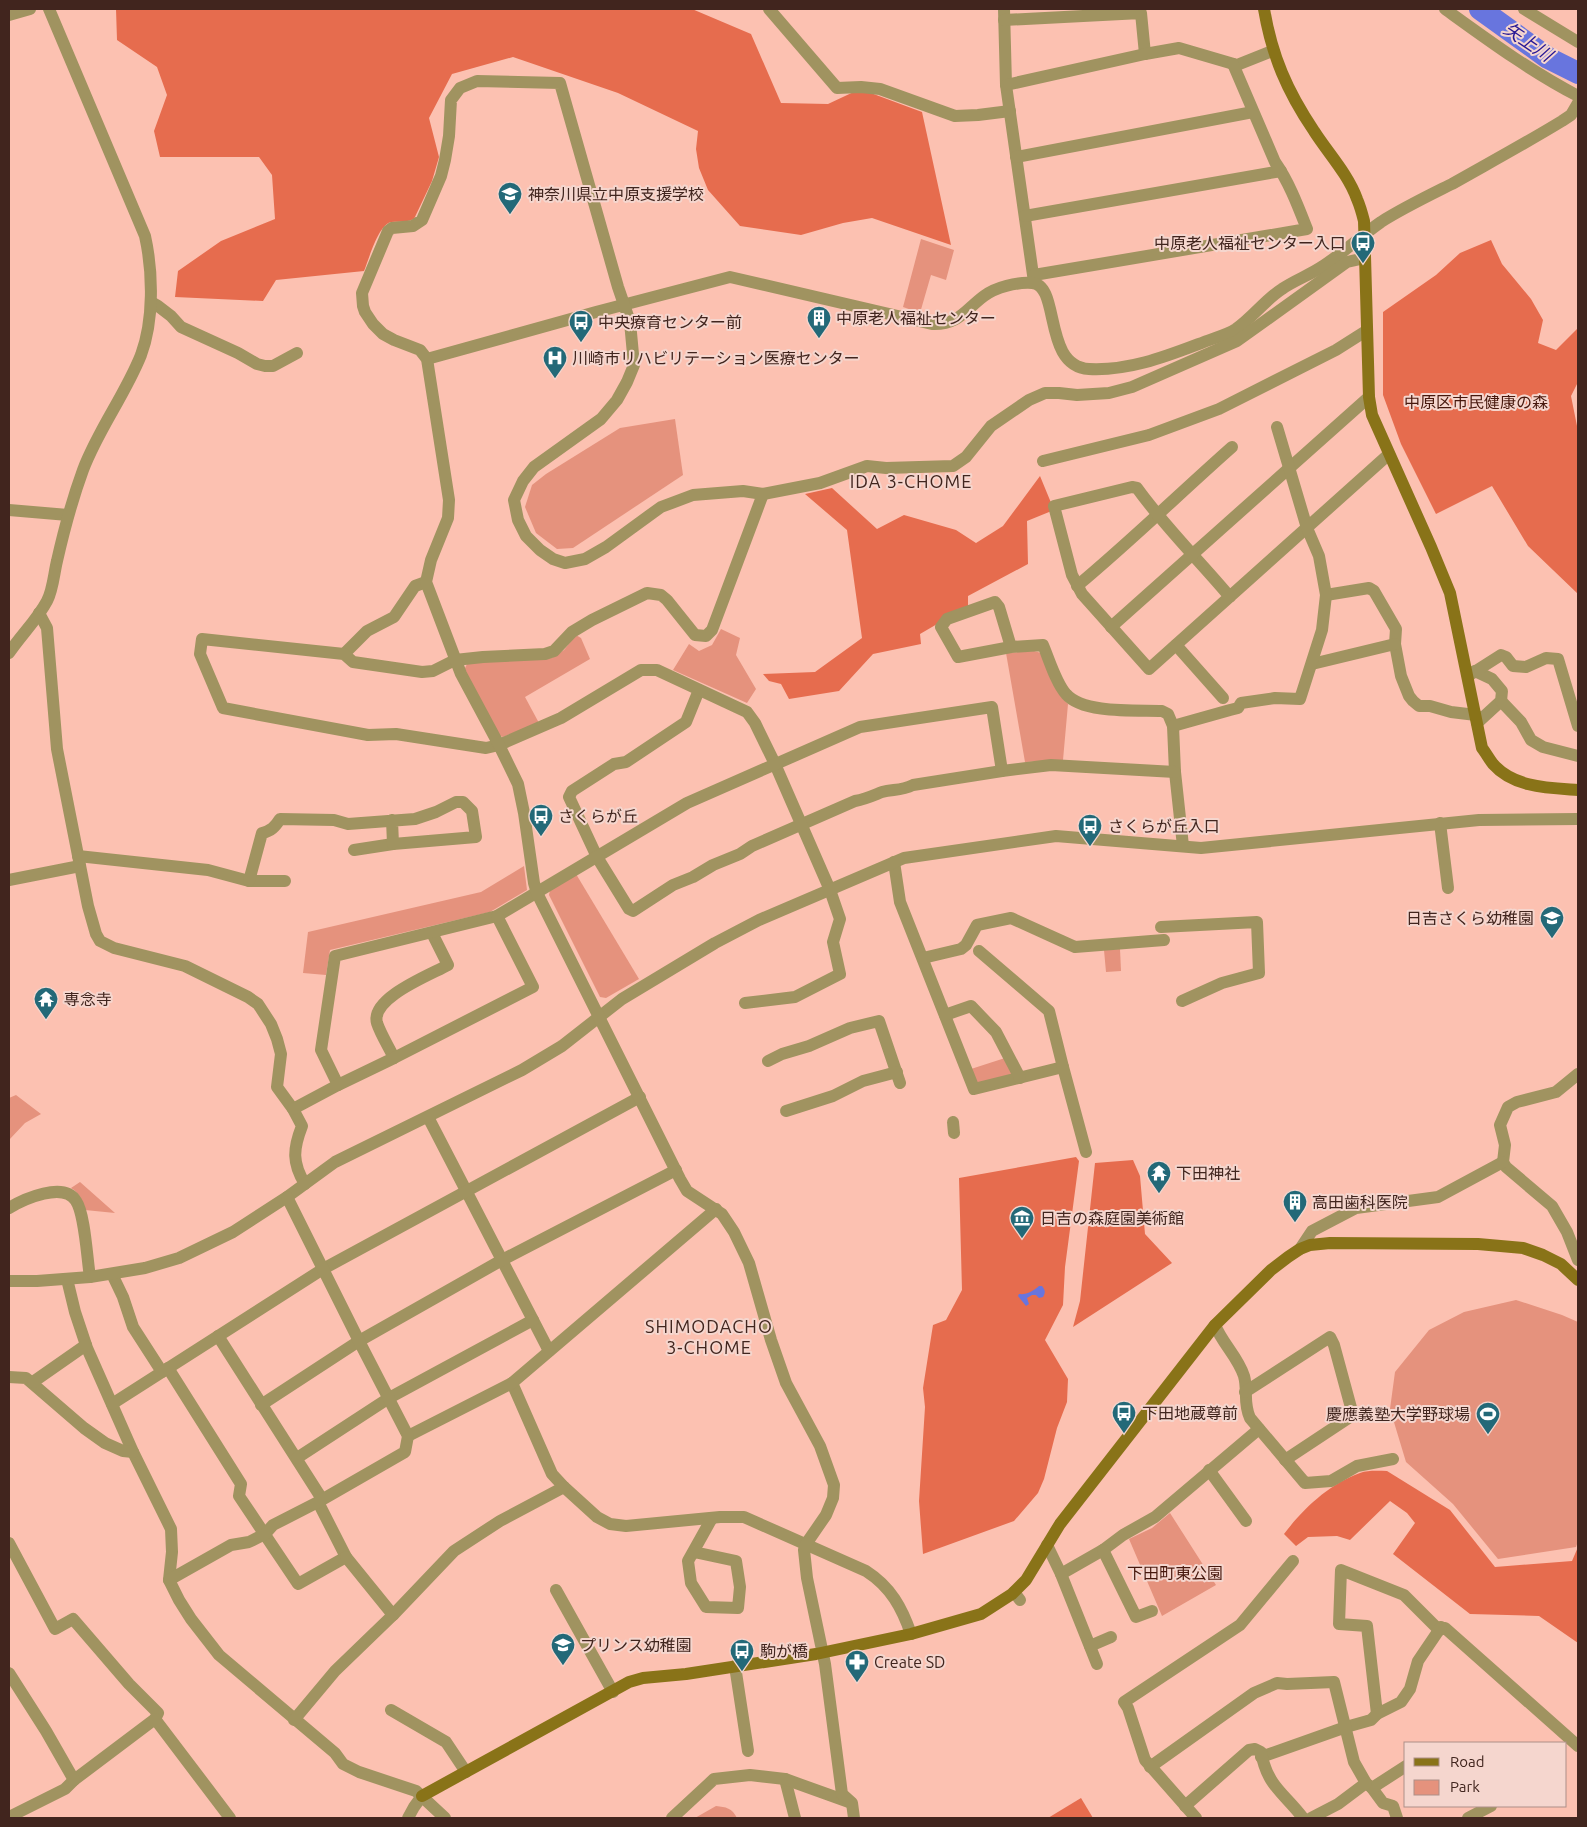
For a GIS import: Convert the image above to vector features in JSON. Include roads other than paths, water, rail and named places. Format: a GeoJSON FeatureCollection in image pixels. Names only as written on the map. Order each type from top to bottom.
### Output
{"type":"FeatureCollection","features":[{"type":"Feature","properties":{"kind":"street"},"geometry":{"type":"LineString","coordinates":[[9,15],[30,9]]}},
{"type":"Feature","properties":{"kind":"street"},"geometry":{"type":"LineString","coordinates":[[9,653],[48,599],[68,516],[83,469],[101,428],[121,395],[141,354],[151,302],[150,258],[145,236],[49,9]]}},
{"type":"Feature","properties":{"kind":"street"},"geometry":{"type":"LineString","coordinates":[[769,9],[836,88],[861,87],[880,89],[955,116],[1010,111]]}},
{"type":"Feature","properties":{"kind":"street"},"geometry":{"type":"LineString","coordinates":[[1264,9],[1272,51],[1286,82],[1300,108],[1357,198],[1364,221],[1368,397],[1372,415],[1450,593],[1471,673],[1476,719],[1482,748],[1504,774],[1518,781],[1542,787],[1578,790]]}},
{"type":"Feature","properties":{"kind":"street"},"geometry":{"type":"LineString","coordinates":[[1445,9],[1546,80],[1578,96]]}},
{"type":"Feature","properties":{"kind":"street"},"geometry":{"type":"LineString","coordinates":[[1524,9],[1578,42]]}},
{"type":"Feature","properties":{"kind":"street"},"geometry":{"type":"LineString","coordinates":[[1146,54],[1140,13],[1004,14],[1006,85],[1034,279],[1047,297],[1056,339],[1063,353],[1074,363],[1087,369],[1126,367],[1161,358],[1234,330],[1249,319],[1263,303],[1283,288],[1322,266],[1380,223],[1562,121],[1571,114],[1578,103]]}},
{"type":"Feature","properties":{"kind":"street"},"geometry":{"type":"LineString","coordinates":[[1006,85],[1179,48],[1238,66],[1272,51]]}},
{"type":"Feature","properties":{"kind":"street"},"geometry":{"type":"LineString","coordinates":[[427,360],[625,304],[730,277],[932,324],[946,325],[958,319],[984,296],[996,289],[1034,279],[1307,229],[1296,200],[1282,171],[1275,162],[1233,64]]}},
{"type":"Feature","properties":{"kind":"street"},"geometry":{"type":"LineString","coordinates":[[854,1818],[852,1803],[842,1794],[822,1653],[807,1578],[804,1550],[826,1515],[833,1498],[834,1485],[820,1446],[786,1383],[771,1340],[749,1263],[734,1232],[722,1214],[687,1191],[537,893],[518,784],[500,745],[461,674],[426,582],[431,560],[448,518],[449,500],[427,360],[420,350],[383,334],[373,324],[365,312],[362,292],[388,231],[392,228],[413,226],[422,220],[441,176],[449,136],[451,100],[460,88],[472,82],[560,83],[618,287],[630,322],[634,366],[617,400],[601,419],[534,467],[514,500],[518,520],[526,536],[540,550],[553,559],[565,563],[585,559],[606,547],[662,507],[693,495],[743,491],[763,494],[820,483],[867,466],[886,468],[954,466],[966,457],[991,426],[1029,400],[1045,394],[1109,393],[1132,386],[1237,341],[1347,262],[1365,258]]}},
{"type":"Feature","properties":{"kind":"street"},"geometry":{"type":"LineString","coordinates":[[1016,157],[1253,112]]}},
{"type":"Feature","properties":{"kind":"street"},"geometry":{"type":"LineString","coordinates":[[1025,216],[1282,171]]}},
{"type":"Feature","properties":{"kind":"street"},"geometry":{"type":"LineString","coordinates":[[151,302],[171,316],[181,327],[257,364],[273,366],[297,353]]}},
{"type":"Feature","properties":{"kind":"street"},"geometry":{"type":"LineString","coordinates":[[1043,461],[1149,435],[1219,410],[1336,350],[1366,331]]}},
{"type":"Feature","properties":{"kind":"street"},"geometry":{"type":"LineString","coordinates":[[1111,627],[1368,397]]}},
{"type":"Feature","properties":{"kind":"street"},"geometry":{"type":"LineString","coordinates":[[1172,726],[1238,708],[1241,703],[1275,698],[1300,699],[1322,630],[1326,595],[1319,556],[1307,528],[1277,427]]}},
{"type":"Feature","properties":{"kind":"street"},"geometry":{"type":"LineString","coordinates":[[1077,586],[1232,447]]}},
{"type":"Feature","properties":{"kind":"street"},"geometry":{"type":"LineString","coordinates":[[1230,597],[1194,554],[1156,514],[1137,488],[1132,487],[1054,506],[1072,575],[1077,586],[1149,669],[1230,597],[1388,455]]}},
{"type":"Feature","properties":{"kind":"street"},"geometry":{"type":"LineString","coordinates":[[745,1003],[796,997],[840,974],[833,942],[840,919],[830,890],[800,826],[775,764],[748,712],[657,670],[641,670],[560,718],[500,745],[486,748],[396,734],[368,735],[223,708],[200,654],[202,639],[344,654],[353,662],[422,672],[433,671],[455,660],[545,654],[554,651],[572,632],[647,593],[661,595],[668,600],[695,635],[706,636],[712,630],[763,494]]}},
{"type":"Feature","properties":{"kind":"street"},"geometry":{"type":"LineString","coordinates":[[9,510],[68,516]]}},
{"type":"Feature","properties":{"kind":"street"},"geometry":{"type":"LineString","coordinates":[[344,654],[367,631],[394,617],[416,586],[426,582]]}},
{"type":"Feature","properties":{"kind":"street"},"geometry":{"type":"LineString","coordinates":[[1326,595],[1369,588],[1374,591],[1396,629],[1396,644],[1401,676],[1409,696],[1419,706],[1430,706],[1476,719]]}},
{"type":"Feature","properties":{"kind":"street"},"geometry":{"type":"LineString","coordinates":[[1010,647],[999,606],[995,602],[947,619],[942,627],[958,657],[1010,647],[1043,645],[1066,694],[1090,708],[1162,711],[1168,714],[1172,726],[1183,846]]}},
{"type":"Feature","properties":{"kind":"street"},"geometry":{"type":"LineString","coordinates":[[39,613],[47,628],[57,749],[88,906],[100,941],[114,948],[185,966],[248,997],[258,1004],[272,1024],[281,1054],[277,1087],[294,1109],[302,1126],[295,1144],[297,1170],[305,1184]]}},
{"type":"Feature","properties":{"kind":"street"},"geometry":{"type":"LineString","coordinates":[[1312,664],[1396,644]]}},
{"type":"Feature","properties":{"kind":"street"},"geometry":{"type":"LineString","coordinates":[[1176,645],[1223,698]]}},
{"type":"Feature","properties":{"kind":"street"},"geometry":{"type":"LineString","coordinates":[[1471,673],[1501,656],[1506,657],[1513,666],[1526,667],[1546,658],[1558,659],[1578,726]]}},
{"type":"Feature","properties":{"kind":"street"},"geometry":{"type":"LineString","coordinates":[[1471,673],[1492,679],[1499,686],[1502,691],[1501,701],[1520,722],[1531,740],[1543,747],[1578,756]]}},
{"type":"Feature","properties":{"kind":"street"},"geometry":{"type":"LineString","coordinates":[[699,690],[686,722],[626,762],[614,764],[572,792],[569,797],[597,857],[629,909],[633,911],[673,885],[740,854],[752,846],[855,801],[869,799],[882,792],[903,790],[913,785],[1002,771],[1051,766],[1175,772]]}},
{"type":"Feature","properties":{"kind":"street"},"geometry":{"type":"LineString","coordinates":[[1476,719],[1501,701]]}},
{"type":"Feature","properties":{"kind":"street"},"geometry":{"type":"LineString","coordinates":[[338,1085],[321,1050],[335,956],[497,916],[687,802],[860,727],[992,707],[1002,771]]}},
{"type":"Feature","properties":{"kind":"street"},"geometry":{"type":"LineString","coordinates":[[250,881],[262,832],[269,831],[276,826],[280,819],[334,820],[348,824],[415,819],[436,812],[456,802],[463,802],[472,811],[476,838],[393,844],[354,850]]}},
{"type":"Feature","properties":{"kind":"street"},"geometry":{"type":"LineString","coordinates":[[392,820],[393,844]]}},
{"type":"Feature","properties":{"kind":"street"},"geometry":{"type":"LineString","coordinates":[[9,1281],[90,1277],[145,1268],[178,1258],[233,1232],[287,1197],[335,1162],[522,1070],[562,1046],[622,999],[715,943],[759,920],[904,858],[1056,836],[1202,848],[1479,820],[1578,820]]}},
{"type":"Feature","properties":{"kind":"street"},"geometry":{"type":"LineString","coordinates":[[1440,823],[1448,888]]}},
{"type":"Feature","properties":{"kind":"street"},"geometry":{"type":"LineString","coordinates":[[9,880],[79,861],[208,870],[250,881],[286,881]]}},
{"type":"Feature","properties":{"kind":"street"},"geometry":{"type":"LineString","coordinates":[[894,862],[900,902],[974,1089],[1062,1067]]}},
{"type":"Feature","properties":{"kind":"street"},"geometry":{"type":"LineString","coordinates":[[294,1109],[533,987],[497,916]]}},
{"type":"Feature","properties":{"kind":"street"},"geometry":{"type":"LineString","coordinates":[[923,958],[961,949],[966,945],[977,925],[1011,918],[1075,947],[1257,922],[1259,973],[1222,983],[1182,1001]]}},
{"type":"Feature","properties":{"kind":"street"},"geometry":{"type":"LineString","coordinates":[[394,1058],[376,1022],[379,1009],[388,997],[448,965],[432,933]]}},
{"type":"Feature","properties":{"kind":"street"},"geometry":{"type":"LineString","coordinates":[[980,951],[1049,1011],[1062,1067],[1086,1152]]}},
{"type":"Feature","properties":{"kind":"street"},"geometry":{"type":"LineString","coordinates":[[945,1015],[972,1006],[996,1032],[1020,1078]]}},
{"type":"Feature","properties":{"kind":"street"},"geometry":{"type":"LineString","coordinates":[[768,1061],[850,1028],[879,1022],[899,1078],[863,1081],[832,1096],[786,1110]]}},
{"type":"Feature","properties":{"kind":"street"},"geometry":{"type":"LineString","coordinates":[[1578,1074],[1556,1092],[1517,1102],[1508,1107],[1500,1125],[1505,1145],[1503,1162],[1506,1167],[1552,1206],[1567,1232],[1578,1260]]}},
{"type":"Feature","properties":{"kind":"street"},"geometry":{"type":"LineString","coordinates":[[112,1404],[324,1269],[466,1190],[640,1097]]}},
{"type":"Feature","properties":{"kind":"street"},"geometry":{"type":"LineString","coordinates":[[428,1117],[549,1351]]}},
{"type":"Feature","properties":{"kind":"street"},"geometry":{"type":"LineString","coordinates":[[1300,1249],[1312,1231],[1356,1208],[1438,1197],[1503,1162]]}},
{"type":"Feature","properties":{"kind":"street"},"geometry":{"type":"LineString","coordinates":[[261,1405],[359,1341],[502,1260],[676,1170]]}},
{"type":"Feature","properties":{"kind":"street"},"geometry":{"type":"LineString","coordinates":[[9,1208],[44,1194],[68,1193],[77,1202],[90,1277]]}},
{"type":"Feature","properties":{"kind":"street"},"geometry":{"type":"LineString","coordinates":[[169,1580],[231,1545],[249,1542],[265,1534],[273,1526],[405,1452],[408,1436],[287,1197]]}},
{"type":"Feature","properties":{"kind":"street"},"geometry":{"type":"LineString","coordinates":[[408,1436],[512,1383],[716,1209]]}},
{"type":"Feature","properties":{"kind":"street"},"geometry":{"type":"LineString","coordinates":[[408,1818],[422,1796],[630,1682],[643,1678],[686,1674],[822,1653],[911,1634],[981,1614],[1017,1596],[1060,1524],[1215,1325],[1271,1270],[1300,1249],[1310,1245],[1330,1243],[1478,1244],[1523,1248],[1543,1254],[1561,1264],[1578,1280]]}},
{"type":"Feature","properties":{"kind":"street"},"geometry":{"type":"LineString","coordinates":[[112,1274],[124,1297],[133,1327],[165,1370],[241,1484],[239,1496],[298,1584],[346,1557]]}},
{"type":"Feature","properties":{"kind":"street"},"geometry":{"type":"LineString","coordinates":[[67,1279],[86,1345],[133,1452],[171,1529],[172,1552],[169,1580],[191,1619],[218,1655],[335,1753],[343,1764],[359,1772],[416,1791],[444,1818]]}},
{"type":"Feature","properties":{"kind":"street"},"geometry":{"type":"LineString","coordinates":[[297,1458],[389,1398],[533,1320]]}},
{"type":"Feature","properties":{"kind":"street"},"geometry":{"type":"LineString","coordinates":[[1215,1325],[1219,1336],[1238,1363],[1244,1378],[1245,1409],[1250,1418],[1305,1483],[1330,1481],[1357,1466],[1393,1460]]}},
{"type":"Feature","properties":{"kind":"street"},"geometry":{"type":"LineString","coordinates":[[218,1336],[297,1458],[320,1501],[346,1557],[393,1615]]}},
{"type":"Feature","properties":{"kind":"street"},"geometry":{"type":"LineString","coordinates":[[1244,1392],[1330,1337],[1334,1345],[1353,1415],[1285,1460]]}},
{"type":"Feature","properties":{"kind":"street"},"geometry":{"type":"LineString","coordinates":[[33,1382],[86,1345]]}},
{"type":"Feature","properties":{"kind":"street"},"geometry":{"type":"LineString","coordinates":[[9,1377],[26,1378],[33,1382],[84,1428],[105,1443],[123,1451],[133,1452]]}},
{"type":"Feature","properties":{"kind":"street"},"geometry":{"type":"LineString","coordinates":[[512,1383],[552,1474],[597,1517],[610,1524],[626,1526],[744,1516],[866,1571],[882,1581],[904,1612],[911,1634]]}},
{"type":"Feature","properties":{"kind":"street"},"geometry":{"type":"LineString","coordinates":[[1061,1574],[1155,1517],[1259,1429]]}},
{"type":"Feature","properties":{"kind":"street"},"geometry":{"type":"LineString","coordinates":[[1210,1470],[1246,1521]]}},
{"type":"Feature","properties":{"kind":"street"},"geometry":{"type":"LineString","coordinates":[[294,1720],[336,1671],[454,1551],[500,1521],[564,1487]]}},
{"type":"Feature","properties":{"kind":"street"},"geometry":{"type":"LineString","coordinates":[[694,1552],[736,1561],[740,1587],[738,1608],[706,1608],[692,1583],[688,1561],[712,1518]]}},
{"type":"Feature","properties":{"kind":"street"},"geometry":{"type":"LineString","coordinates":[[9,1543],[55,1629],[73,1619],[129,1684],[158,1713],[155,1719],[74,1780],[65,1790],[9,1817]]}},
{"type":"Feature","properties":{"kind":"street"},"geometry":{"type":"LineString","coordinates":[[1047,1545],[1061,1574],[1097,1664]]}},
{"type":"Feature","properties":{"kind":"street"},"geometry":{"type":"LineString","coordinates":[[1103,1550],[1136,1617],[1152,1611]]}},
{"type":"Feature","properties":{"kind":"street"},"geometry":{"type":"LineString","coordinates":[[1196,1818],[1145,1760],[1128,1708],[1124,1702],[1240,1625],[1293,1561]]}},
{"type":"Feature","properties":{"kind":"street"},"geometry":{"type":"LineString","coordinates":[[1377,1714],[1367,1626],[1339,1624],[1341,1570],[1404,1595],[1440,1628],[1445,1628],[1578,1746]]}},
{"type":"Feature","properties":{"kind":"street"},"geometry":{"type":"LineString","coordinates":[[556,1590],[613,1692]]}},
{"type":"Feature","properties":{"kind":"street"},"geometry":{"type":"LineString","coordinates":[[1262,1757],[1371,1720],[1377,1714],[1401,1702],[1410,1689],[1418,1661],[1440,1628]]}},
{"type":"Feature","properties":{"kind":"street"},"geometry":{"type":"LineString","coordinates":[[1090,1646],[1111,1637]]}},
{"type":"Feature","properties":{"kind":"street"},"geometry":{"type":"LineString","coordinates":[[735,1666],[748,1750]]}},
{"type":"Feature","properties":{"kind":"street"},"geometry":{"type":"LineString","coordinates":[[9,1673],[46,1731],[74,1780]]}},
{"type":"Feature","properties":{"kind":"street"},"geometry":{"type":"LineString","coordinates":[[1150,1767],[1254,1693],[1278,1683],[1334,1682],[1354,1762],[1383,1803],[1393,1806],[1397,1818]]}},
{"type":"Feature","properties":{"kind":"street"},"geometry":{"type":"LineString","coordinates":[[391,1710],[446,1742],[466,1772]]}},
{"type":"Feature","properties":{"kind":"street"},"geometry":{"type":"LineString","coordinates":[[155,1719],[230,1818]]}},
{"type":"Feature","properties":{"kind":"street"},"geometry":{"type":"LineString","coordinates":[[1185,1806],[1249,1750],[1255,1749],[1260,1752],[1267,1775],[1282,1796],[1290,1802],[1303,1818]]}},
{"type":"Feature","properties":{"kind":"street"},"geometry":{"type":"LineString","coordinates":[[1311,1818],[1404,1767]]}},
{"type":"Feature","properties":{"kind":"street"},"geometry":{"type":"LineString","coordinates":[[672,1818],[714,1779],[750,1775],[785,1779],[852,1803]]}},
{"type":"Feature","properties":{"kind":"street"},"geometry":{"type":"LineString","coordinates":[[785,1779],[795,1818]]}},
{"type":"Feature","properties":{"kind":"street"},"geometry":{"type":"LineString","coordinates":[[1468,1818],[1487,1807]]}},
{"type":"Feature","properties":{"kind":"water"},"geometry":{"type":"Polygon","coordinates":[[[1042,1286],[1045,1294],[1039,1298],[1036,1295],[1032,1295],[1027,1298],[1029,1304],[1026,1306],[1018,1296],[1019,1294],[1030,1292],[1042,1286]]]}},
{"type":"Feature","properties":{"kind":"waterway","name":"矢上川"},"geometry":{"type":"LineString","coordinates":[[1480,9],[1548,58],[1578,73]]}},
{"type":"Feature","properties":{"kind":"place","name":"神奈川県立中原支援学校"},"geometry":{"type":"Point","coordinates":[510,215]}},
{"type":"Feature","properties":{"kind":"place","name":"中原老人福祉センター入口"},"geometry":{"type":"Point","coordinates":[1363,264]}},
{"type":"Feature","properties":{"kind":"place","name":"中原老人福祉センター"},"geometry":{"type":"Point","coordinates":[819,339]}},
{"type":"Feature","properties":{"kind":"place","name":"中央療育センター前"},"geometry":{"type":"Point","coordinates":[581,343]}},
{"type":"Feature","properties":{"kind":"place","name":"川崎市リハビリテーション医療センター"},"geometry":{"type":"Point","coordinates":[555,379]}},
{"type":"Feature","properties":{"kind":"place","name":"さくらが丘"},"geometry":{"type":"Point","coordinates":[541,837]}},
{"type":"Feature","properties":{"kind":"place","name":"さくらが丘入口"},"geometry":{"type":"Point","coordinates":[1090,847]}},
{"type":"Feature","properties":{"kind":"place","name":"日吉さくら幼稚園"},"geometry":{"type":"Point","coordinates":[1552,939]}},
{"type":"Feature","properties":{"kind":"place","name":"専念寺"},"geometry":{"type":"Point","coordinates":[46,1020]}},
{"type":"Feature","properties":{"kind":"place","name":"下田神社"},"geometry":{"type":"Point","coordinates":[1159,1194]}},
{"type":"Feature","properties":{"kind":"place","name":"高田歯科医院"},"geometry":{"type":"Point","coordinates":[1295,1223]}},
{"type":"Feature","properties":{"kind":"place","name":"日吉の森庭園美術館"},"geometry":{"type":"Point","coordinates":[1022,1239]}},
{"type":"Feature","properties":{"kind":"place","name":"下田地蔵尊前"},"geometry":{"type":"Point","coordinates":[1124,1434]}},
{"type":"Feature","properties":{"kind":"place","name":"慶應義塾大学野球場"},"geometry":{"type":"Point","coordinates":[1488,1435]}},
{"type":"Feature","properties":{"kind":"place","name":"プリンス幼稚園"},"geometry":{"type":"Point","coordinates":[563,1666]}},
{"type":"Feature","properties":{"kind":"place","name":"駒が橋"},"geometry":{"type":"Point","coordinates":[742,1672]}},
{"type":"Feature","properties":{"kind":"place","name":"Create SD"},"geometry":{"type":"Point","coordinates":[857,1683]}},
{"type":"Feature","properties":{"kind":"district","name":"IDA 3-CHOME"},"geometry":{"type":"Point","coordinates":[911,482]}},
{"type":"Feature","properties":{"kind":"district","name":"SHIMODACHO 3-CHOME"},"geometry":{"type":"Point","coordinates":[709,1337]}},
{"type":"Feature","properties":{"kind":"park label","name":"中原区市民健康の森"},"geometry":{"type":"Point","coordinates":[1476,402]}},
{"type":"Feature","properties":{"kind":"park label","name":"下田町東公園"},"geometry":{"type":"Point","coordinates":[1175,1573]}}]}
